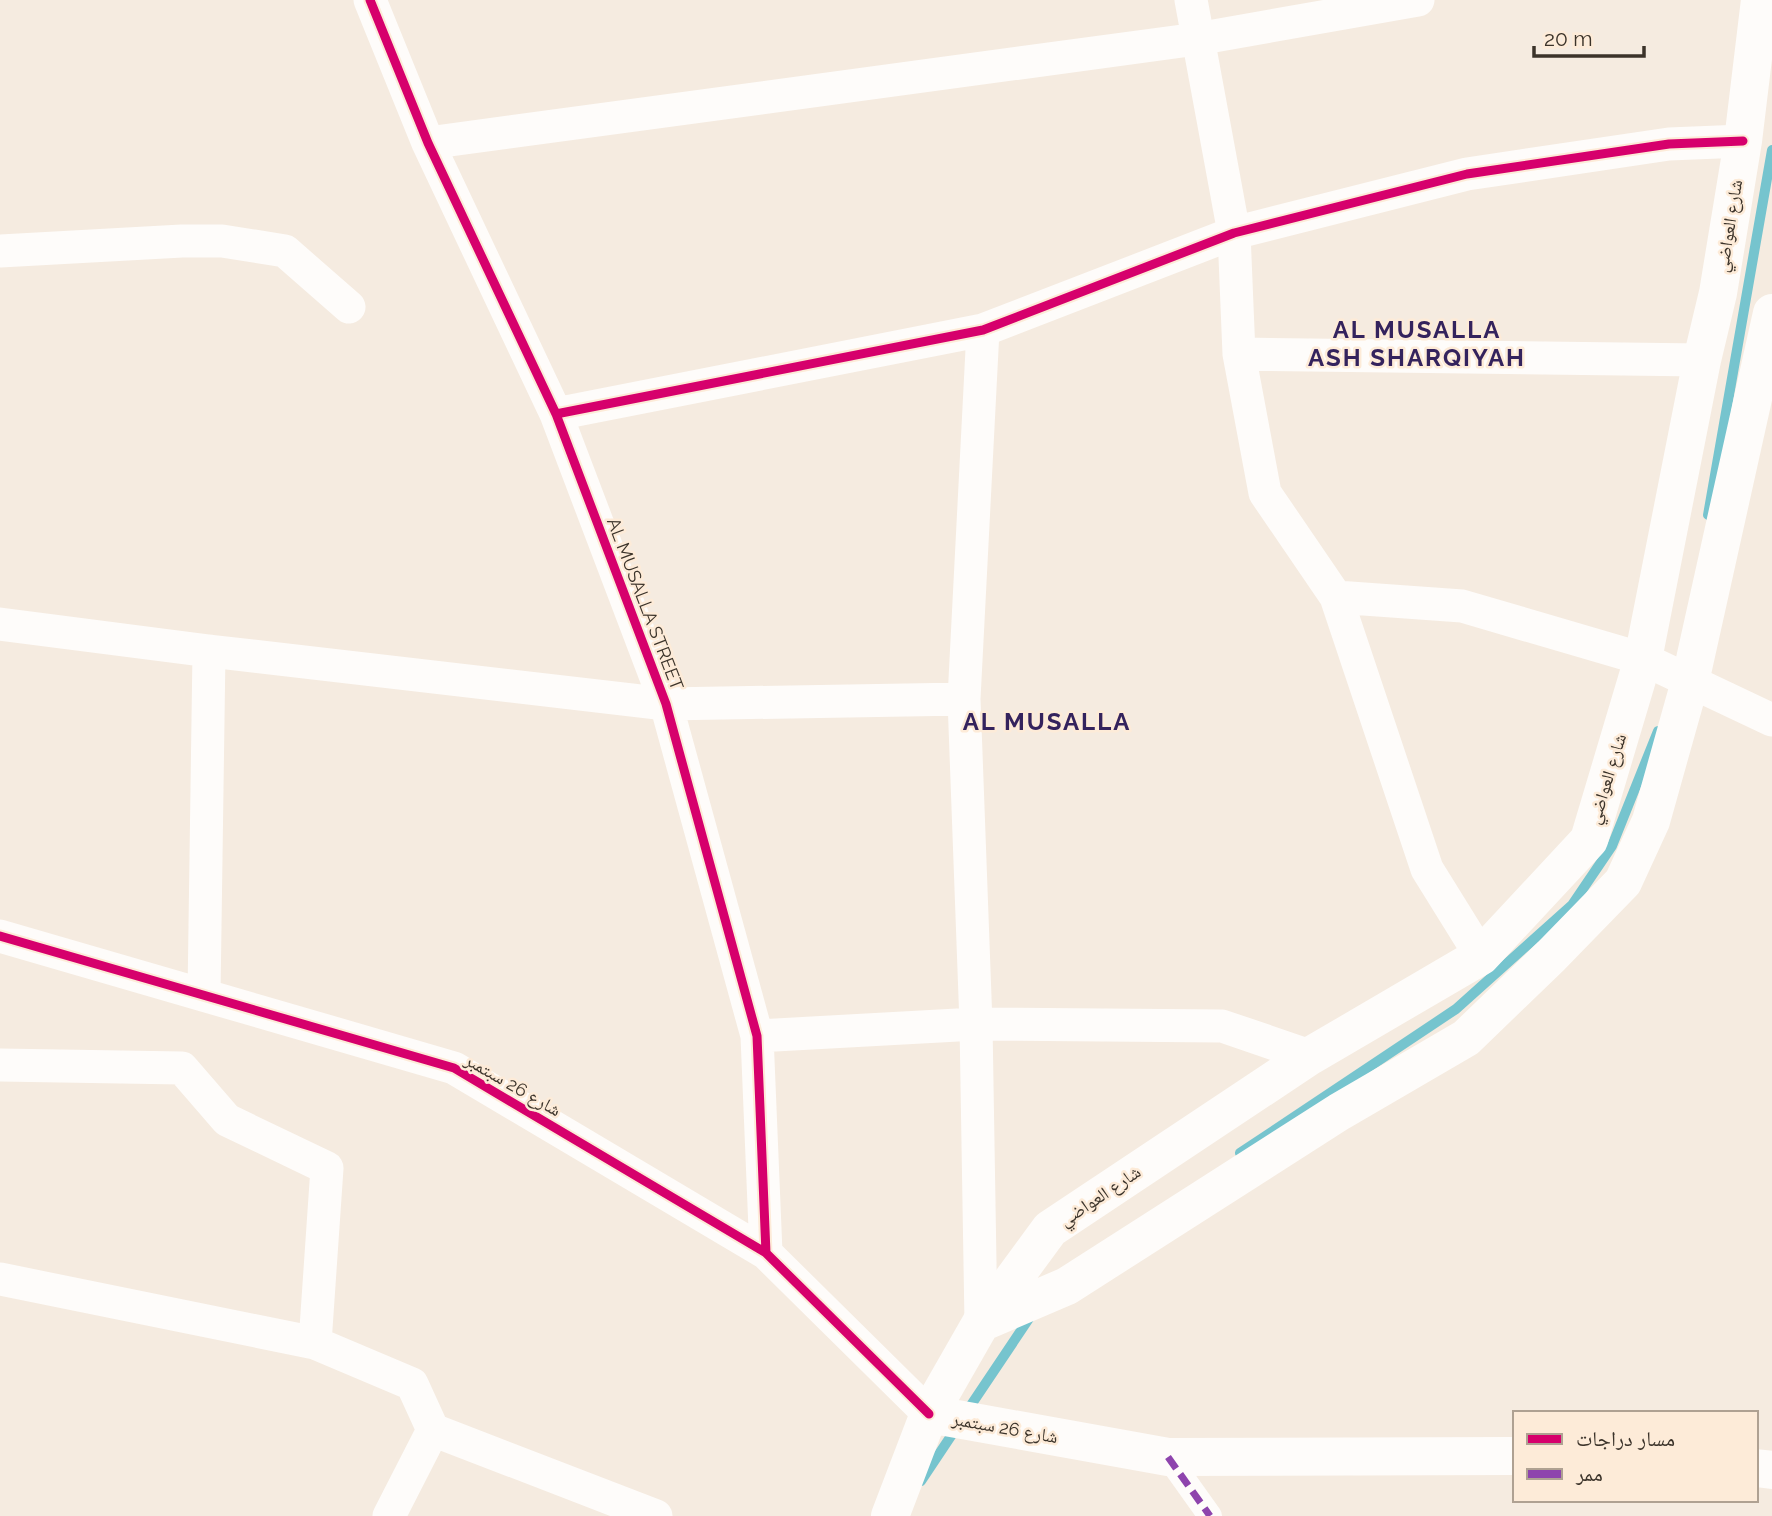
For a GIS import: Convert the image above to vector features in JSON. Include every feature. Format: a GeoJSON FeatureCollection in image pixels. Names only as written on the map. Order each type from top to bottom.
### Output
{"type":"FeatureCollection","features":[{"type":"Feature","properties":{"kind":"main road","name":"شارع العواضي"},"geometry":{"type":"LineString","coordinates":[[890,1516],[929,1414],[981,1323],[1050,1229],[1310,1056],[1481,956],[1588,840],[1643,659],[1702,360],[1718,293],[1742,141],[1760,0]]}},
{"type":"Feature","properties":{"kind":"main road"},"geometry":{"type":"LineString","coordinates":[[981,1323],[1067,1286],[1339,1112],[1466,1038],[1623,882],[1651,821],[1690,682],[1772,320]]}},
{"type":"Feature","properties":{"kind":"main road","name":"شارع 26 سبتمبر"},"geometry":{"type":"LineString","coordinates":[[929,1414],[1168,1457],[1513,1456]]}},
{"type":"Feature","properties":{"kind":"street","name":"AL MUSALLA STREET"},"geometry":{"type":"LineString","coordinates":[[370,0],[428,143],[556,414],[666,705],[757,1037],[766,1253]]}},
{"type":"Feature","properties":{"kind":"street"},"geometry":{"type":"LineString","coordinates":[[1191,0],[1234,233],[1239,354],[1265,493],[1336,597],[1427,869],[1481,956]]}},
{"type":"Feature","properties":{"kind":"street"},"geometry":{"type":"LineString","coordinates":[[428,143],[1197,39],[1415,0]]}},
{"type":"Feature","properties":{"kind":"street"},"geometry":{"type":"LineString","coordinates":[[556,414],[983,330],[1234,233],[1467,174],[1669,144],[1742,141]]}},
{"type":"Feature","properties":{"kind":"street"},"geometry":{"type":"LineString","coordinates":[[0,251],[182,241],[222,241],[285,251],[349,307]]}},
{"type":"Feature","properties":{"kind":"street"},"geometry":{"type":"LineString","coordinates":[[981,1323],[976,1024],[964,699],[983,330]]}},
{"type":"Feature","properties":{"kind":"street"},"geometry":{"type":"LineString","coordinates":[[1239,354],[1702,360]]}},
{"type":"Feature","properties":{"kind":"street"},"geometry":{"type":"LineString","coordinates":[[1336,597],[1461,607],[1643,659],[1772,720]]}},
{"type":"Feature","properties":{"kind":"street"},"geometry":{"type":"LineString","coordinates":[[0,624],[666,705],[964,699]]}},
{"type":"Feature","properties":{"kind":"street"},"geometry":{"type":"LineString","coordinates":[[204,995],[209,651]]}},
{"type":"Feature","properties":{"kind":"street","name":"شارع 26 سبتمبر"},"geometry":{"type":"LineString","coordinates":[[0,936],[454,1068],[766,1253],[929,1414]]}},
{"type":"Feature","properties":{"kind":"street"},"geometry":{"type":"LineString","coordinates":[[757,1037],[976,1024],[1222,1026],[1310,1056]]}},
{"type":"Feature","properties":{"kind":"street"},"geometry":{"type":"LineString","coordinates":[[0,1065],[182,1068],[227,1120],[327,1167],[315,1343]]}},
{"type":"Feature","properties":{"kind":"street"},"geometry":{"type":"LineString","coordinates":[[0,1279],[315,1343],[412,1384],[433,1430],[656,1516]]}},
{"type":"Feature","properties":{"kind":"street"},"geometry":{"type":"LineString","coordinates":[[389,1516],[433,1430]]}},
{"type":"Feature","properties":{"kind":"street"},"geometry":{"type":"LineString","coordinates":[[1168,1457],[1210,1516]]}},
{"type":"Feature","properties":{"kind":"waterway"},"geometry":{"type":"LineString","coordinates":[[1708,515],[1772,150]]}},
{"type":"Feature","properties":{"kind":"waterway"},"geometry":{"type":"LineString","coordinates":[[1240,1153],[1456,1009],[1572,905],[1612,846],[1658,731]]}},
{"type":"Feature","properties":{"kind":"waterway"},"geometry":{"type":"LineString","coordinates":[[965,1414],[1032,1314]]}},
{"type":"Feature","properties":{"kind":"waterway"},"geometry":{"type":"LineString","coordinates":[[921,1481],[957,1427]]}},
{"type":"Feature","properties":{"kind":"marked path"},"geometry":{"type":"LineString","coordinates":[[1168,1457],[1210,1516]]}},
{"type":"Feature","properties":{"kind":"cycle path"},"geometry":{"type":"LineString","coordinates":[[370,0],[428,143],[556,414],[666,704],[757,1036],[766,1253]]}},
{"type":"Feature","properties":{"kind":"cycle path"},"geometry":{"type":"LineString","coordinates":[[556,414],[983,330],[1234,233],[1467,174],[1669,144],[1743,141]]}},
{"type":"Feature","properties":{"kind":"cycle path"},"geometry":{"type":"LineString","coordinates":[[0,936],[454,1068],[766,1253],[929,1414]]}},
{"type":"Feature","properties":{"kind":"district","name":"AL MUSALLA ASH SHARQIYAH"},"geometry":{"type":"Point","coordinates":[1417,344]}},
{"type":"Feature","properties":{"kind":"district","name":"AL MUSALLA"},"geometry":{"type":"Point","coordinates":[1047,722]}}]}
